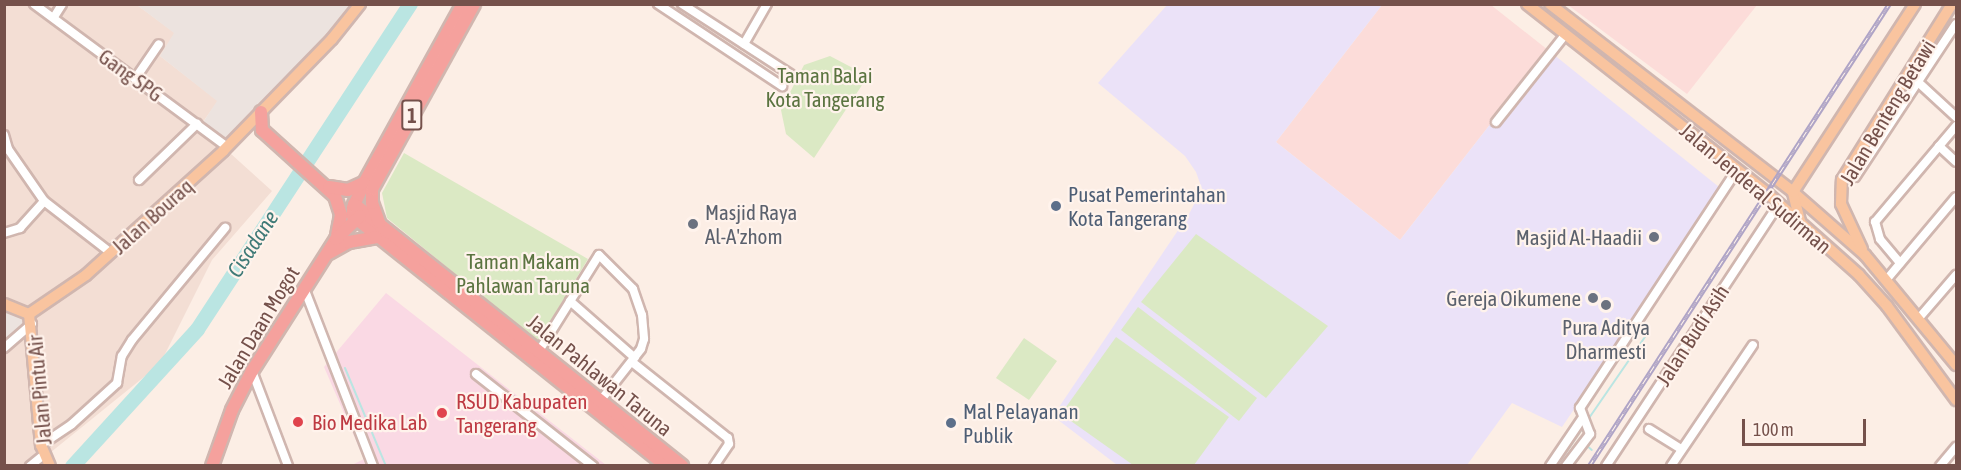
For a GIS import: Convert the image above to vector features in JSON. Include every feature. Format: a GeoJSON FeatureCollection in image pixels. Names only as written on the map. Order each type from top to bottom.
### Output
{"type":"FeatureCollection","features":[{"type":"Feature","properties":{"kind":"highway","name":"1"},"geometry":{"type":"LineString","coordinates":[[361,217],[354,204],[364,183],[464,4]]}},
{"type":"Feature","properties":{"kind":"highway","name":"1"},"geometry":{"type":"LineString","coordinates":[[379,233],[372,204],[372,189],[474,4]]}},
{"type":"Feature","properties":{"kind":"highway"},"geometry":{"type":"LineString","coordinates":[[263,110],[259,127],[327,185],[341,215],[336,239]]}},
{"type":"Feature","properties":{"kind":"highway"},"geometry":{"type":"LineString","coordinates":[[327,185],[348,190],[364,183]]}},
{"type":"Feature","properties":{"kind":"highway","name":"Jalan Pahlawan Taruna"},"geometry":{"type":"LineString","coordinates":[[361,217],[666,465]]}},
{"type":"Feature","properties":{"kind":"highway","name":"Jalan Daan Mogot"},"geometry":{"type":"LineString","coordinates":[[212,465],[232,410],[252,371],[336,239],[361,217]]}},
{"type":"Feature","properties":{"kind":"highway"},"geometry":{"type":"LineString","coordinates":[[325,255],[349,242],[379,233]]}},
{"type":"Feature","properties":{"kind":"highway","name":"Jalan Pahlawan Taruna"},"geometry":{"type":"LineString","coordinates":[[379,233],[539,351],[682,465]]}},
{"type":"Feature","properties":{"kind":"main road","name":"Jalan Bouraq"},"geometry":{"type":"LineString","coordinates":[[31,319],[111,253],[227,147],[360,4]]}},
{"type":"Feature","properties":{"kind":"main road","name":"Jalan Jenderal Sudirman"},"geometry":{"type":"LineString","coordinates":[[1527,4],[1779,204],[1841,259],[1887,306],[1956,400]]}},
{"type":"Feature","properties":{"kind":"main road","name":"Jalan Jenderal Sudirman"},"geometry":{"type":"LineString","coordinates":[[1550,4],[1793,192],[1865,255],[1956,365]]}},
{"type":"Feature","properties":{"kind":"main road","name":"Jalan Benteng Betawi"},"geometry":{"type":"LineString","coordinates":[[1793,192],[1915,4]]}},
{"type":"Feature","properties":{"kind":"main road","name":"Jalan Benteng Betawi"},"geometry":{"type":"LineString","coordinates":[[1865,255],[1841,204],[1842,180],[1952,4]]}},
{"type":"Feature","properties":{"kind":"main road"},"geometry":{"type":"LineString","coordinates":[[1793,192],[1802,224]]}},
{"type":"Feature","properties":{"kind":"main road"},"geometry":{"type":"LineString","coordinates":[[1841,259],[1854,246]]}},
{"type":"Feature","properties":{"kind":"main road"},"geometry":{"type":"LineString","coordinates":[[4,304],[31,319]]}},
{"type":"Feature","properties":{"kind":"main road","name":"Jalan Pintu Air"},"geometry":{"type":"LineString","coordinates":[[31,319],[46,456]]}},
{"type":"Feature","properties":{"kind":"street","name":"Gang SPG"},"geometry":{"type":"LineString","coordinates":[[34,4],[227,147]]}},
{"type":"Feature","properties":{"kind":"street"},"geometry":{"type":"LineString","coordinates":[[54,17],[62,4]]}},
{"type":"Feature","properties":{"kind":"street"},"geometry":{"type":"LineString","coordinates":[[657,4],[782,86]]}},
{"type":"Feature","properties":{"kind":"street"},"geometry":{"type":"LineString","coordinates":[[744,44],[767,4]]}},
{"type":"Feature","properties":{"kind":"street"},"geometry":{"type":"LineString","coordinates":[[687,6],[790,74]]}},
{"type":"Feature","properties":{"kind":"street"},"geometry":{"type":"LineString","coordinates":[[1855,177],[1956,24]]}},
{"type":"Feature","properties":{"kind":"street"},"geometry":{"type":"LineString","coordinates":[[1496,122],[1565,35]]}},
{"type":"Feature","properties":{"kind":"street"},"geometry":{"type":"LineString","coordinates":[[135,79],[159,44]]}},
{"type":"Feature","properties":{"kind":"street"},"geometry":{"type":"LineString","coordinates":[[1918,82],[1956,117]]}},
{"type":"Feature","properties":{"kind":"street"},"geometry":{"type":"LineString","coordinates":[[139,180],[197,124]]}},
{"type":"Feature","properties":{"kind":"street"},"geometry":{"type":"LineString","coordinates":[[1900,263],[1875,230],[1880,216],[1956,126]]}},
{"type":"Feature","properties":{"kind":"street"},"geometry":{"type":"LineString","coordinates":[[4,135],[8,149],[44,201],[111,253]]}},
{"type":"Feature","properties":{"kind":"street"},"geometry":{"type":"LineString","coordinates":[[1940,146],[1956,162]]}},
{"type":"Feature","properties":{"kind":"street"},"geometry":{"type":"LineString","coordinates":[[1558,454],[1567,464],[1590,434],[1583,421],[1580,408],[1737,170]]}},
{"type":"Feature","properties":{"kind":"street"},"geometry":{"type":"LineString","coordinates":[[1887,279],[1956,197]]}},
{"type":"Feature","properties":{"kind":"street"},"geometry":{"type":"LineString","coordinates":[[4,233],[20,228],[44,201]]}},
{"type":"Feature","properties":{"kind":"street","name":"Jalan Budi Asih"},"geometry":{"type":"LineString","coordinates":[[1606,465],[1779,204]]}},
{"type":"Feature","properties":{"kind":"street"},"geometry":{"type":"LineString","coordinates":[[30,465],[46,456],[72,424],[117,382],[122,356],[132,340],[225,228]]}},
{"type":"Feature","properties":{"kind":"street"},"geometry":{"type":"LineString","coordinates":[[539,351],[599,255],[628,282],[640,304],[644,339],[634,360],[601,400]]}},
{"type":"Feature","properties":{"kind":"street"},"geometry":{"type":"LineString","coordinates":[[1919,318],[1956,275]]}},
{"type":"Feature","properties":{"kind":"street"},"geometry":{"type":"LineString","coordinates":[[304,288],[373,465]]}},
{"type":"Feature","properties":{"kind":"street"},"geometry":{"type":"LineString","coordinates":[[570,301],[634,360],[728,438],[714,465]]}},
{"type":"Feature","properties":{"kind":"street"},"geometry":{"type":"LineString","coordinates":[[4,348],[31,319]]}},
{"type":"Feature","properties":{"kind":"street"},"geometry":{"type":"LineString","coordinates":[[1671,465],[1753,345]]}},
{"type":"Feature","properties":{"kind":"street"},"geometry":{"type":"LineString","coordinates":[[252,371],[288,465]]}},
{"type":"Feature","properties":{"kind":"street"},"geometry":{"type":"LineString","coordinates":[[476,374],[593,465]]}},
{"type":"Feature","properties":{"kind":"street"},"geometry":{"type":"LineString","coordinates":[[1550,465],[1583,421]]}},
{"type":"Feature","properties":{"kind":"street"},"geometry":{"type":"LineString","coordinates":[[1649,429],[1681,449]]}},
{"type":"Feature","properties":{"kind":"street"},"geometry":{"type":"LineString","coordinates":[[1940,465],[1956,447]]}},
{"type":"Feature","properties":{"kind":"shaded area"},"geometry":{"type":"Polygon","coordinates":[[[5,5],[137,5],[175,33],[160,56],[218,101],[200,126],[272,191],[212,260],[160,364],[35,465],[5,465],[4,355],[33,330],[36,310],[5,297],[5,5]]]}},
{"type":"Feature","properties":{"kind":"shaded area"},"geometry":{"type":"Polygon","coordinates":[[[137,5],[356,5],[325,41],[221,142],[200,127],[217,101],[160,56],[174,33],[137,5]]]}},
{"type":"Feature","properties":{"kind":"shaded area"},"geometry":{"type":"Polygon","coordinates":[[[1167,5],[1382,5],[1276,142],[1400,240],[1548,50],[1719,187],[1691,236],[1562,427],[1512,403],[1467,465],[1117,465],[1053,416],[1189,214],[1202,189],[1196,172],[1185,156],[1098,83],[1167,5]]]}},
{"type":"Feature","properties":{"kind":"shaded area"},"geometry":{"type":"Polygon","coordinates":[[[1382,5],[1491,5],[1548,50],[1400,240],[1276,142],[1382,5]]]}},
{"type":"Feature","properties":{"kind":"shaded area"},"geometry":{"type":"Polygon","coordinates":[[[1568,5],[1757,5],[1687,94],[1568,5]]]}},
{"type":"Feature","properties":{"kind":"shaded area","name":"RSUD Kabupaten Tangerang"},"geometry":{"type":"Polygon","coordinates":[[[386,293],[606,465],[352,465],[364,459],[324,367],[386,293]]]}},
{"type":"Feature","properties":{"kind":"shaded area"},"geometry":{"type":"Polygon","coordinates":[[[4,297],[36,310],[33,330],[5,355],[4,297]]]}},
{"type":"Feature","properties":{"kind":"green space","name":"Taman Balai Kota Tangerang"},"geometry":{"type":"Polygon","coordinates":[[[830,56],[868,76],[814,158],[786,134],[781,110],[804,65],[830,56]]]}},
{"type":"Feature","properties":{"kind":"green space","name":"Taman Makam Pahlawan Taruna"},"geometry":{"type":"Polygon","coordinates":[[[404,153],[588,259],[538,342],[387,218],[382,193],[404,153]]]}},
{"type":"Feature","properties":{"kind":"green space"},"geometry":{"type":"Polygon","coordinates":[[[1196,234],[1328,326],[1266,398],[1141,302],[1196,234]]]}},
{"type":"Feature","properties":{"kind":"green space"},"geometry":{"type":"Polygon","coordinates":[[[1138,307],[1257,398],[1239,421],[1121,330],[1138,307]]]}},
{"type":"Feature","properties":{"kind":"green space"},"geometry":{"type":"Polygon","coordinates":[[[1116,337],[1229,417],[1194,465],[1133,465],[1061,414],[1116,337]]]}},
{"type":"Feature","properties":{"kind":"green space"},"geometry":{"type":"Polygon","coordinates":[[[1024,338],[1057,361],[1029,400],[996,378],[1024,338]]]}},
{"type":"Feature","properties":{"kind":"waterway","name":"Cisadane"},"geometry":{"type":"LineString","coordinates":[[72,466],[197,329],[410,4]]}},
{"type":"Feature","properties":{"kind":"waterway"},"geometry":{"type":"LineString","coordinates":[[1587,421],[1645,337]]}},
{"type":"Feature","properties":{"kind":"waterway"},"geometry":{"type":"LineString","coordinates":[[345,368],[386,466]]}},
{"type":"Feature","properties":{"kind":"waterway"},"geometry":{"type":"LineString","coordinates":[[1557,466],[1584,426]]}},
{"type":"Feature","properties":{"kind":"waterway"},"geometry":{"type":"LineString","coordinates":[[1585,444],[1592,450]]}},
{"type":"Feature","properties":{"kind":"railway"},"geometry":{"type":"LineString","coordinates":[[1589,466],[1889,4]]}},
{"type":"Feature","properties":{"kind":"place","name":"Pusat Pemerintahan Kota Tangerang"},"geometry":{"type":"Point","coordinates":[1056,206]}},
{"type":"Feature","properties":{"kind":"place","name":"Masjid Raya Al-A'zhom"},"geometry":{"type":"Point","coordinates":[693,224]}},
{"type":"Feature","properties":{"kind":"place","name":"Masjid Al-Haadii"},"geometry":{"type":"Point","coordinates":[1654,237]}},
{"type":"Feature","properties":{"kind":"place","name":"Gereja Oikumene"},"geometry":{"type":"Point","coordinates":[1593,298]}},
{"type":"Feature","properties":{"kind":"place","name":"Pura Aditya Dharmesti"},"geometry":{"type":"Point","coordinates":[1606,305]}},
{"type":"Feature","properties":{"kind":"place","name":"RSUD Kabupaten Tangerang"},"geometry":{"type":"Point","coordinates":[442,413]}},
{"type":"Feature","properties":{"kind":"place","name":"Bio Medika Lab"},"geometry":{"type":"Point","coordinates":[298,422]}},
{"type":"Feature","properties":{"kind":"place","name":"Mal Pelayanan Publik"},"geometry":{"type":"Point","coordinates":[951,423]}}]}
